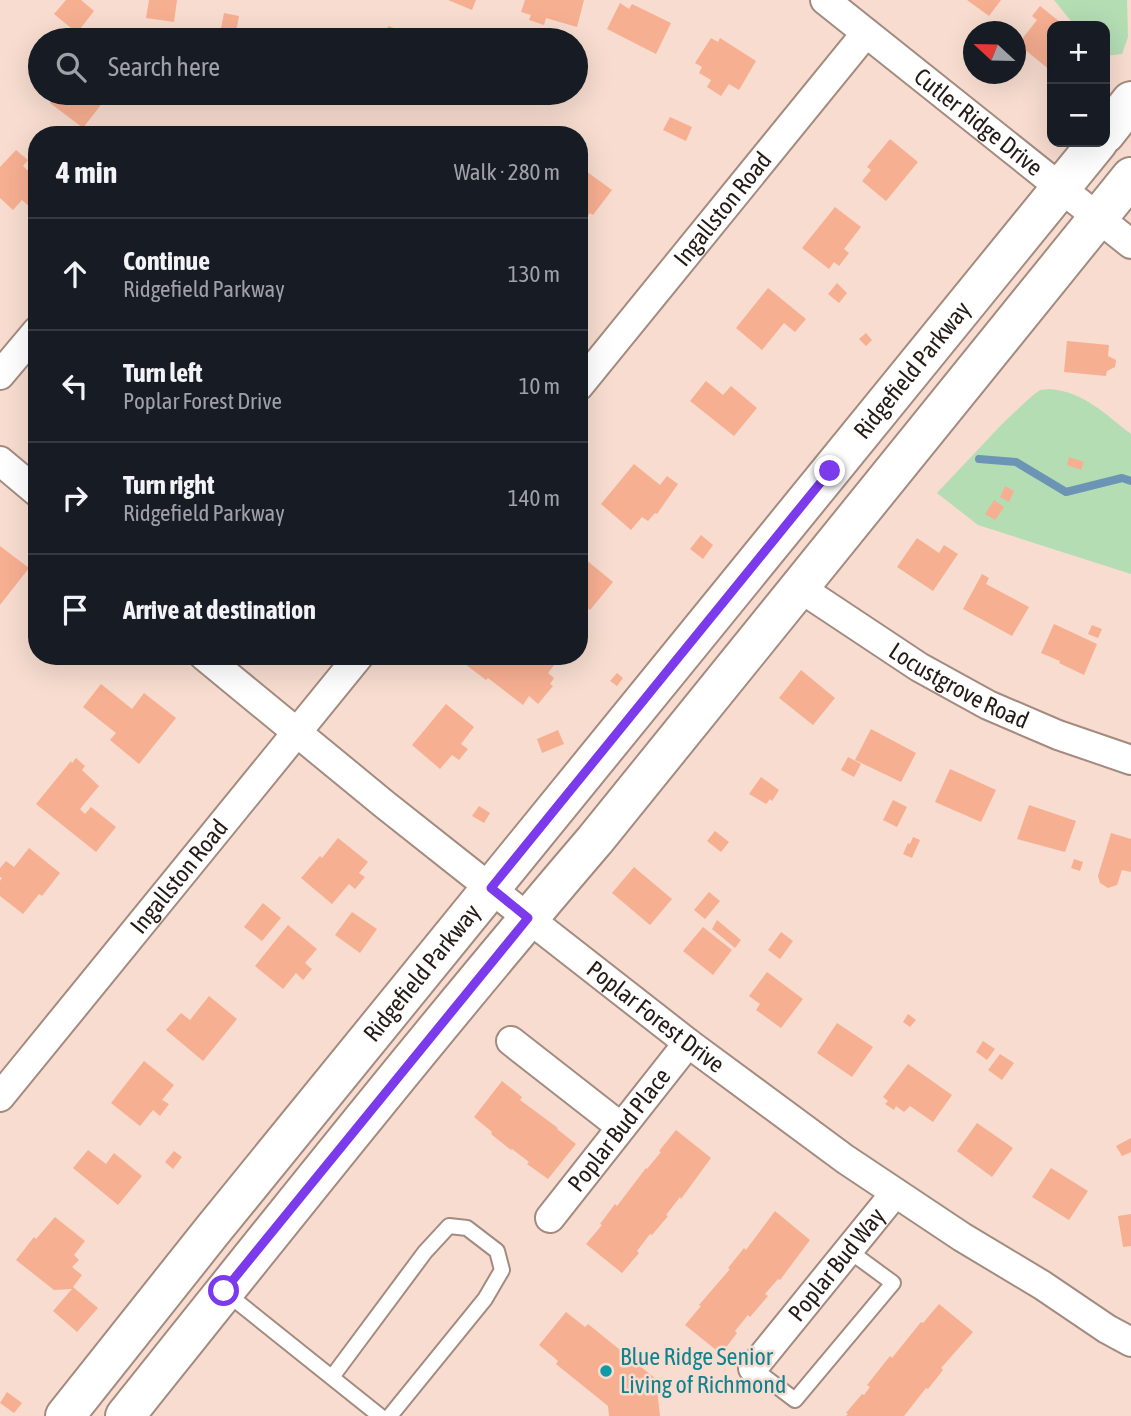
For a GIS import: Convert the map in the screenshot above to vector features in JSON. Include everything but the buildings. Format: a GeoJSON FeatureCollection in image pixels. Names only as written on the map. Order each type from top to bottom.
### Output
{"type":"FeatureCollection","features":[{"type":"Feature","properties":{"kind":"main road"},"geometry":{"type":"LineString","coordinates":[[1110,128],[1131,101]]}},
{"type":"Feature","properties":{"kind":"main road","name":"Ridgefield Parkway"},"geometry":{"type":"LineString","coordinates":[[65,1416],[142,1317],[1094,147]]}},
{"type":"Feature","properties":{"kind":"main road","name":"Ridgefield Parkway"},"geometry":{"type":"LineString","coordinates":[[125,1416],[1131,177]]}},
{"type":"Feature","properties":{"kind":"street","name":"Cutler Ridge Drive"},"geometry":{"type":"LineString","coordinates":[[825,0],[1131,244]]}},
{"type":"Feature","properties":{"kind":"street","name":"Ingallston Road"},"geometry":{"type":"LineString","coordinates":[[588,375],[866,33]]}},
{"type":"Feature","properties":{"kind":"street"},"geometry":{"type":"LineString","coordinates":[[0,375],[28,342]]}},
{"type":"Feature","properties":{"kind":"street"},"geometry":{"type":"LineString","coordinates":[[0,461],[28,484]]}},
{"type":"Feature","properties":{"kind":"street","name":"Locustgrove Road"},"geometry":{"type":"LineString","coordinates":[[800,587],[919,667],[988,705],[1058,736],[1131,760]]}},
{"type":"Feature","properties":{"kind":"street","name":"Poplar Forest Drive"},"geometry":{"type":"LineString","coordinates":[[215,665],[384,804],[688,1043],[895,1193],[1131,1342]]}},
{"type":"Feature","properties":{"kind":"street","name":"Ingallston Road"},"geometry":{"type":"LineString","coordinates":[[0,1097],[352,665]]}},
{"type":"Feature","properties":{"kind":"street"},"geometry":{"type":"LineString","coordinates":[[511,1041],[621,1127]]}},
{"type":"Feature","properties":{"kind":"street","name":"Poplar Bud Place"},"geometry":{"type":"LineString","coordinates":[[550,1218],[688,1043]]}},
{"type":"Feature","properties":{"kind":"street","name":"Poplar Bud Way"},"geometry":{"type":"LineString","coordinates":[[753,1368],[895,1193]]}},
{"type":"Feature","properties":{"kind":"lane"},"geometry":{"type":"LineString","coordinates":[[332,1377],[425,1252],[449,1226],[467,1228],[497,1251],[502,1270],[485,1299],[390,1416]]}},
{"type":"Feature","properties":{"kind":"lane"},"geometry":{"type":"LineString","coordinates":[[753,1368],[795,1400],[893,1283],[848,1250]]}},
{"type":"Feature","properties":{"kind":"lane"},"geometry":{"type":"LineString","coordinates":[[224,1291],[380,1416]]}},
{"type":"Feature","properties":{"kind":"green space"},"geometry":{"type":"Polygon","coordinates":[[[1054,0],[1127,0],[1128,37],[1122,54],[1110,55],[1110,21],[1071,21],[1054,0]]]}},
{"type":"Feature","properties":{"kind":"green space"},"geometry":{"type":"Polygon","coordinates":[[[1050,389],[1084,399],[1131,434],[1131,574],[978,525],[937,493],[1032,396],[1040,390],[1050,389]]]}},
{"type":"Feature","properties":{"kind":"waterway"},"geometry":{"type":"LineString","coordinates":[[979,459],[1016,462],[1066,492],[1122,478],[1131,481]]}},
{"type":"Feature","properties":{"kind":"place","name":"Blue Ridge Senior Living of Richmond"},"geometry":{"type":"Point","coordinates":[606,1371]}},
{"type":"Feature","properties":{"kind":"route"},"geometry":{"type":"LineString","coordinates":[[224,1291],[528,918],[491,888],[830,471]]}}]}
